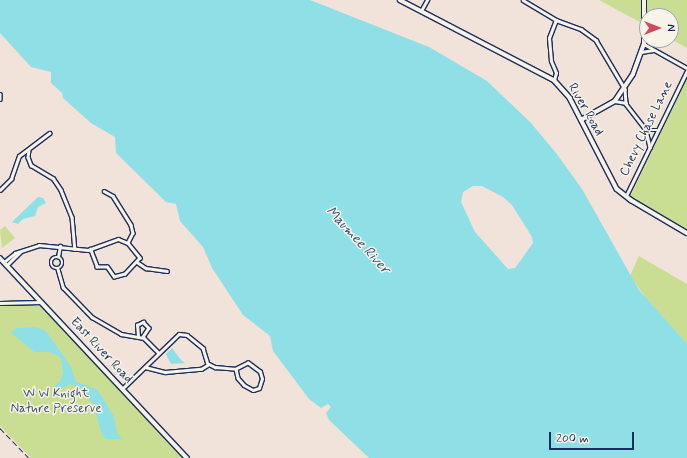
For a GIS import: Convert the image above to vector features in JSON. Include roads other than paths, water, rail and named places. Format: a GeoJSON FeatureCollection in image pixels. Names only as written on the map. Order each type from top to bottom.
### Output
{"type":"FeatureCollection","features":[{"type":"Feature","properties":{"kind":"street","name":"River Road"},"geometry":{"type":"LineString","coordinates":[[400,0],[554,80],[566,92],[614,184],[625,196],[687,233]]}},
{"type":"Feature","properties":{"kind":"street"},"geometry":{"type":"LineString","coordinates":[[422,11],[427,0]]}},
{"type":"Feature","properties":{"kind":"street"},"geometry":{"type":"LineString","coordinates":[[524,0],[556,20],[571,24],[592,36],[625,89],[626,104]]}},
{"type":"Feature","properties":{"kind":"street"},"geometry":{"type":"LineString","coordinates":[[554,80],[556,74],[550,53],[549,38],[556,20]]}},
{"type":"Feature","properties":{"kind":"street"},"geometry":{"type":"LineString","coordinates":[[581,120],[615,100],[625,89],[643,48]]}},
{"type":"Feature","properties":{"kind":"street"},"geometry":{"type":"LineString","coordinates":[[651,48],[687,70]]}},
{"type":"Feature","properties":{"kind":"street"},"geometry":{"type":"LineString","coordinates":[[642,52],[654,50]]}},
{"type":"Feature","properties":{"kind":"street","name":"Chevy Chase Lane"},"geometry":{"type":"LineString","coordinates":[[625,196],[650,148],[687,70]]}},
{"type":"Feature","properties":{"kind":"street"},"geometry":{"type":"LineString","coordinates":[[0,94],[0,99]]}},
{"type":"Feature","properties":{"kind":"street"},"geometry":{"type":"LineString","coordinates":[[615,100],[626,104],[646,130],[650,148]]}},
{"type":"Feature","properties":{"kind":"street"},"geometry":{"type":"LineString","coordinates":[[646,130],[658,130]]}},
{"type":"Feature","properties":{"kind":"street"},"geometry":{"type":"LineString","coordinates":[[0,190],[11,179],[17,161],[22,153],[29,150],[49,133]]}},
{"type":"Feature","properties":{"kind":"street"},"geometry":{"type":"LineString","coordinates":[[28,157],[29,150]]}},
{"type":"Feature","properties":{"kind":"street"},"geometry":{"type":"LineString","coordinates":[[22,153],[28,157],[32,165],[50,176],[58,184],[72,217],[75,249]]}},
{"type":"Feature","properties":{"kind":"street"},"geometry":{"type":"LineString","coordinates":[[104,191],[113,196],[131,225],[133,233],[128,243]]}},
{"type":"Feature","properties":{"kind":"street"},"geometry":{"type":"LineString","coordinates":[[6,264],[20,252],[39,245],[90,250],[120,239],[128,243],[140,255],[137,262],[118,277],[112,277],[107,267],[97,267],[90,250]]}},
{"type":"Feature","properties":{"kind":"street"},"geometry":{"type":"LineString","coordinates":[[58,268],[54,268],[52,262],[58,257],[60,246]]}},
{"type":"Feature","properties":{"kind":"street"},"geometry":{"type":"LineString","coordinates":[[58,257],[63,263],[58,268]]}},
{"type":"Feature","properties":{"kind":"street","name":"East River Road"},"geometry":{"type":"LineString","coordinates":[[0,258],[187,458]]}},
{"type":"Feature","properties":{"kind":"street"},"geometry":{"type":"LineString","coordinates":[[137,262],[146,268],[167,271]]}},
{"type":"Feature","properties":{"kind":"street"},"geometry":{"type":"LineString","coordinates":[[58,268],[63,288],[92,317],[121,334],[143,337],[159,353]]}},
{"type":"Feature","properties":{"kind":"street"},"geometry":{"type":"LineString","coordinates":[[0,303],[42,302]]}},
{"type":"Feature","properties":{"kind":"street"},"geometry":{"type":"LineString","coordinates":[[138,336],[136,326],[143,322],[149,328],[143,337]]}},
{"type":"Feature","properties":{"kind":"street"},"geometry":{"type":"LineString","coordinates":[[122,389],[179,334],[184,334],[203,348],[208,364],[215,367],[236,369],[248,363],[260,372],[262,379],[259,388],[252,390],[244,385],[238,378],[236,369]]}},
{"type":"Feature","properties":{"kind":"street"},"geometry":{"type":"LineString","coordinates":[[151,360],[154,369]]}},
{"type":"Feature","properties":{"kind":"street"},"geometry":{"type":"LineString","coordinates":[[145,367],[165,372],[201,369],[208,364]]}},
{"type":"Feature","properties":{"kind":"water","name":"Maumee River"},"geometry":{"type":"Polygon","coordinates":[[[0,0],[310,0],[429,47],[487,81],[531,123],[556,153],[582,189],[639,290],[687,344],[687,458],[369,458],[329,420],[326,413],[331,407],[328,404],[321,408],[309,399],[273,351],[270,336],[243,315],[212,268],[203,247],[180,221],[176,204],[166,202],[116,153],[115,137],[91,123],[63,98],[62,93],[51,83],[51,72],[31,67],[0,33],[0,0]],[[473,186],[463,192],[461,202],[475,232],[508,269],[515,268],[533,243],[532,237],[512,205],[503,197],[482,186],[473,186]]]}},
{"type":"Feature","properties":{"kind":"water"},"geometry":{"type":"Polygon","coordinates":[[[38,197],[43,198],[46,203],[38,207],[35,216],[23,219],[18,224],[12,222],[38,197]]]}},
{"type":"Feature","properties":{"kind":"water"},"geometry":{"type":"Polygon","coordinates":[[[35,327],[43,329],[48,334],[71,367],[76,382],[96,389],[101,395],[114,417],[117,433],[122,439],[106,439],[102,435],[93,404],[79,388],[70,384],[54,392],[53,387],[60,381],[63,373],[61,359],[58,356],[49,352],[34,352],[10,332],[17,328],[35,327]]]}},
{"type":"Feature","properties":{"kind":"water"},"geometry":{"type":"Polygon","coordinates":[[[172,348],[185,363],[171,364],[166,354],[172,348]]]}},
{"type":"Feature","properties":{"kind":"railway"},"geometry":{"type":"LineString","coordinates":[[0,428],[29,458]]}},
{"type":"Feature","properties":{"kind":"park label","name":"W W Knight Nature Preserve"},"geometry":{"type":"Point","coordinates":[56,402]}}]}
